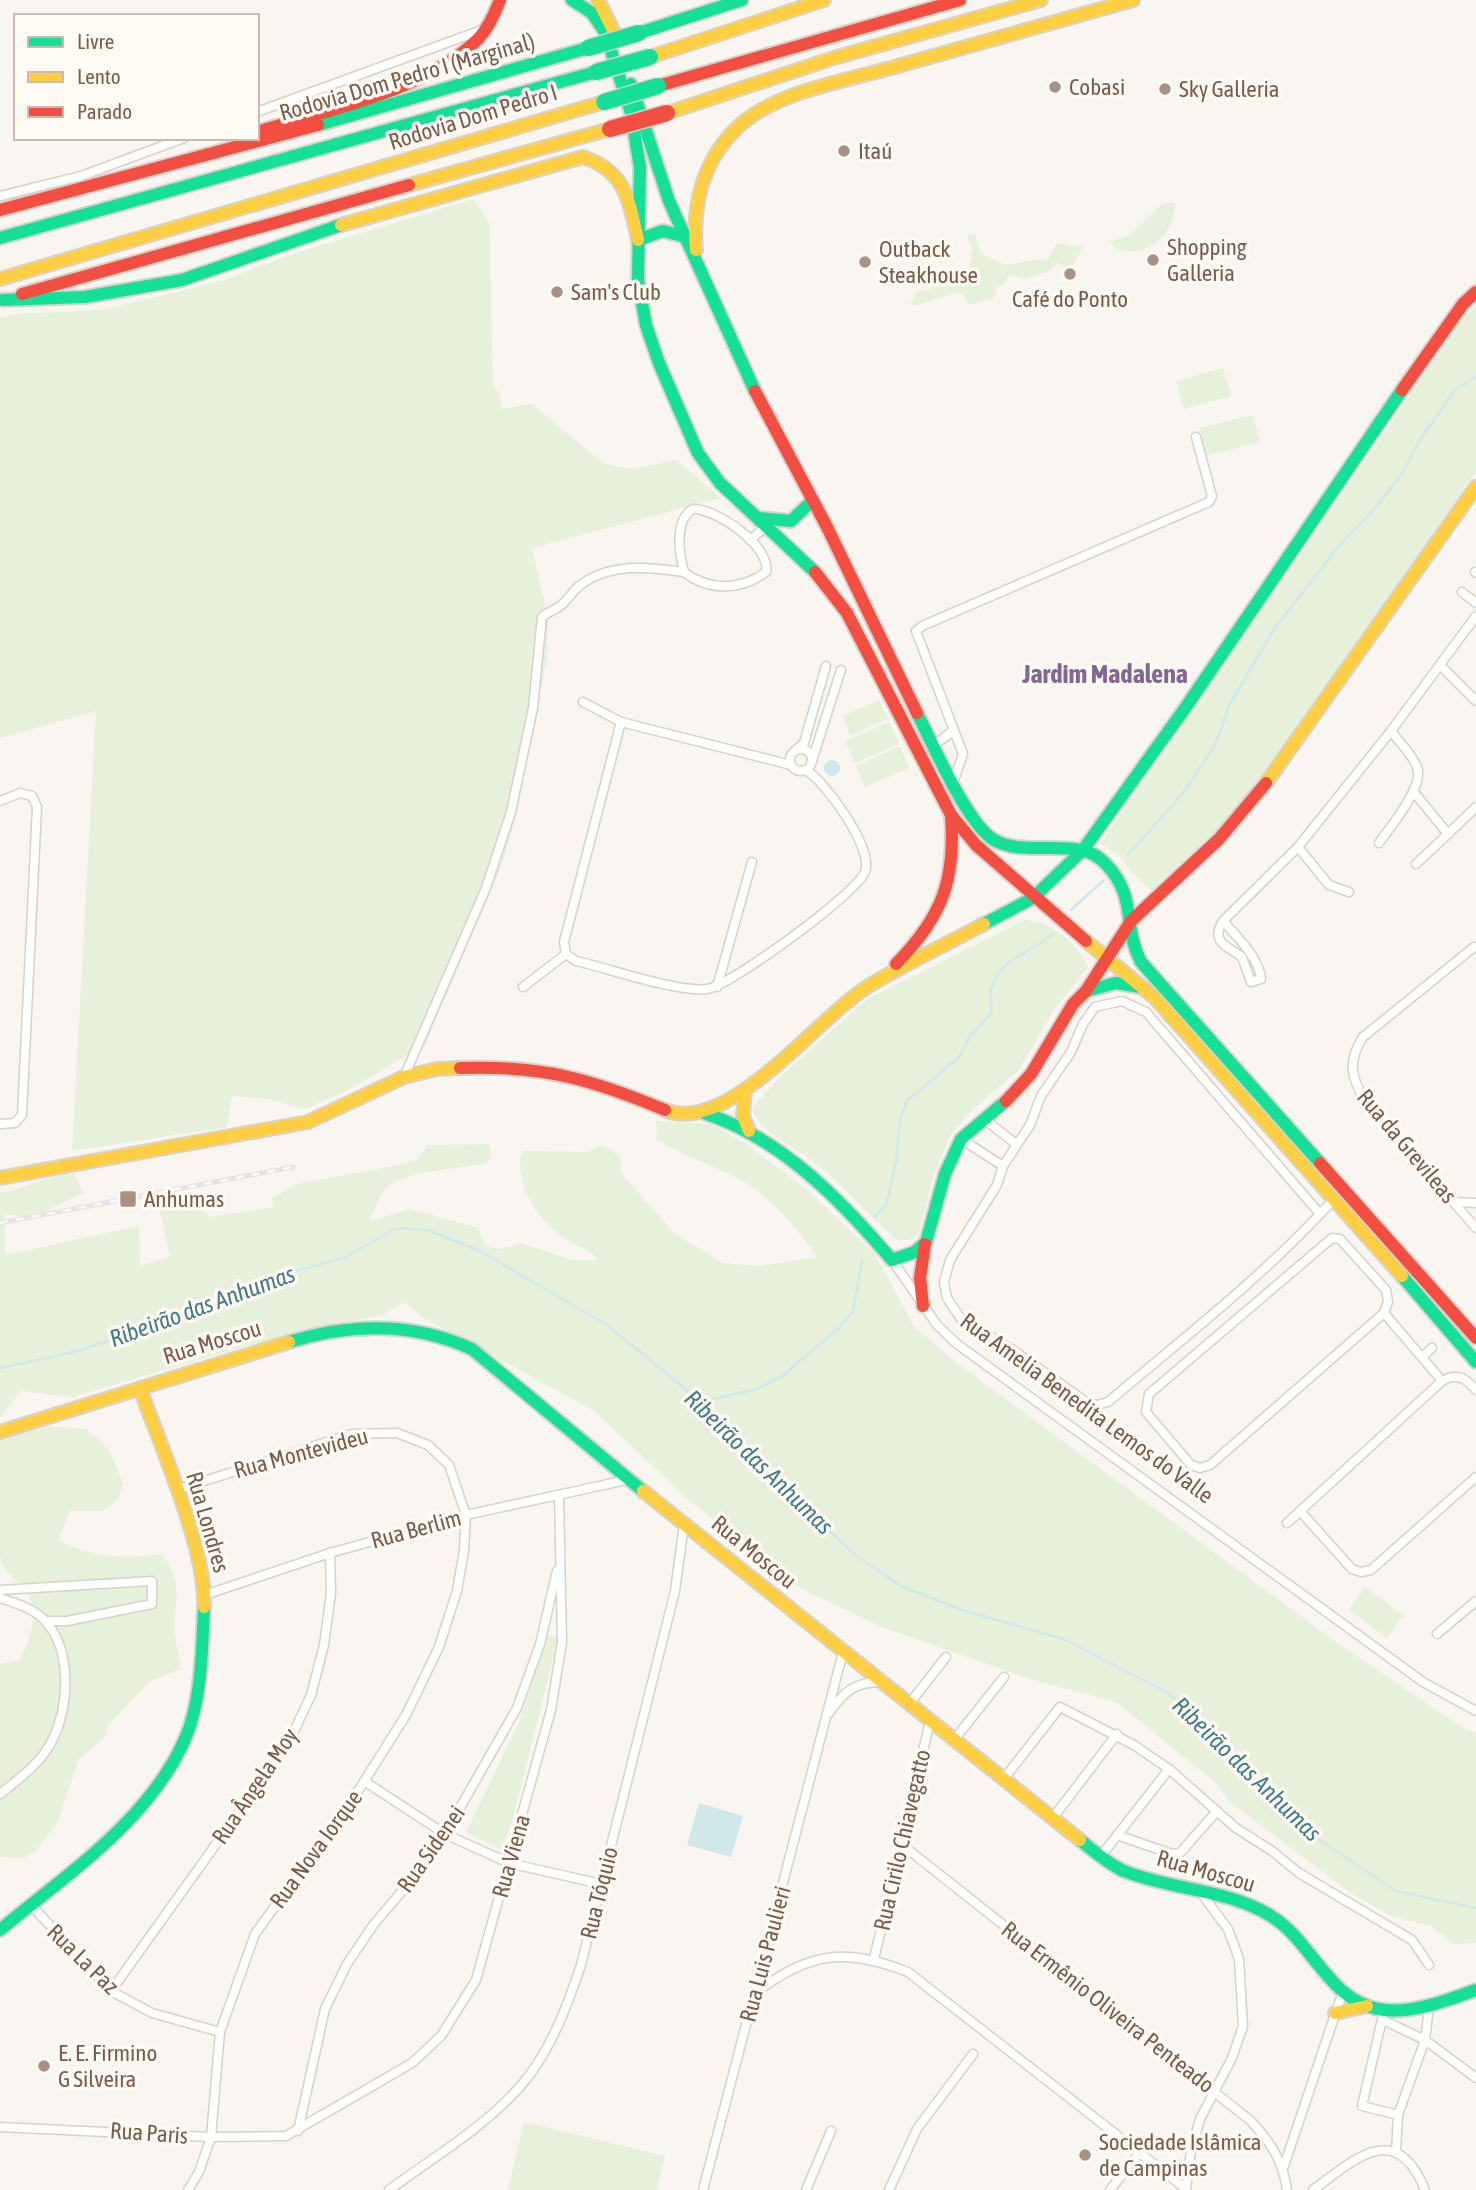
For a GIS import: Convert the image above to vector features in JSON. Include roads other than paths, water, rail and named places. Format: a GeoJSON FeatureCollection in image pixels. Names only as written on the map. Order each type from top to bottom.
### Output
{"type":"FeatureCollection","features":[{"type":"Feature","properties":{"kind":"main road"},"geometry":{"type":"LineString","coordinates":[[259,131],[429,72],[461,53],[488,26],[500,0]]}},
{"type":"Feature","properties":{"kind":"main road"},"geometry":{"type":"LineString","coordinates":[[572,0],[592,13],[606,32],[631,113],[640,167],[638,280],[646,325],[676,405],[698,453],[720,483],[764,521],[819,576],[848,613],[951,815],[976,845],[1033,898],[1143,988],[1335,1198],[1476,1362]]}},
{"type":"Feature","properties":{"kind":"main road"},"geometry":{"type":"LineString","coordinates":[[598,0],[615,36],[662,182],[782,447],[813,500],[933,746],[984,832],[996,841],[1026,849],[1061,846],[1083,850],[1104,861],[1125,888],[1134,948],[1156,981],[1476,1338]]}},
{"type":"Feature","properties":{"kind":"main road"},"geometry":{"type":"LineString","coordinates":[[715,8],[732,0]]}},
{"type":"Feature","properties":{"kind":"main road","name":"Rodovia Dom Pedro I (Marginal)"},"geometry":{"type":"LineString","coordinates":[[0,210],[126,178],[588,48],[742,0]]}},
{"type":"Feature","properties":{"kind":"main road","name":"Rodovia Dom Pedro I"},"geometry":{"type":"LineString","coordinates":[[0,239],[650,57],[824,0]]}},
{"type":"Feature","properties":{"kind":"main road","name":"Rodovia Dom Pedro I"},"geometry":{"type":"LineString","coordinates":[[0,279],[960,0]]}},
{"type":"Feature","properties":{"kind":"main road","name":"Rodovia Dom Pedro I"},"geometry":{"type":"LineString","coordinates":[[1,301],[610,130],[838,57],[1041,0]]}},
{"type":"Feature","properties":{"kind":"main road"},"geometry":{"type":"LineString","coordinates":[[700,268],[694,223],[702,180],[722,143],[738,126],[777,102],[1133,0]]}},
{"type":"Feature","properties":{"kind":"main road"},"geometry":{"type":"LineString","coordinates":[[126,178],[231,140]]}},
{"type":"Feature","properties":{"kind":"main road"},"geometry":{"type":"LineString","coordinates":[[1,301],[85,297],[182,280],[356,220],[583,157],[598,160],[612,169],[625,186],[638,240]]}},
{"type":"Feature","properties":{"kind":"main road"},"geometry":{"type":"LineString","coordinates":[[638,240],[663,230],[687,237]]}},
{"type":"Feature","properties":{"kind":"main road"},"geometry":{"type":"LineString","coordinates":[[884,975],[1033,898],[1083,850],[1186,707],[1433,345],[1476,292]]}},
{"type":"Feature","properties":{"kind":"main road"},"geometry":{"type":"LineString","coordinates":[[923,1306],[920,1278],[926,1242],[945,1174],[961,1139],[983,1118],[1007,1101],[1031,1074],[1073,1004],[1086,991],[1144,905],[1219,839],[1259,795],[1476,487]]}},
{"type":"Feature","properties":{"kind":"main road"},"geometry":{"type":"LineString","coordinates":[[764,521],[789,524],[796,521],[813,500]]}},
{"type":"Feature","properties":{"kind":"main road"},"geometry":{"type":"LineString","coordinates":[[0,1178],[308,1122],[404,1077],[437,1069],[510,1066],[555,1072],[601,1083],[671,1112],[702,1112],[730,1101],[745,1090],[822,1022],[884,975],[918,944],[939,912],[951,876],[954,857],[951,815]]}},
{"type":"Feature","properties":{"kind":"main road"},"geometry":{"type":"LineString","coordinates":[[1086,991],[1116,983],[1143,988]]}},
{"type":"Feature","properties":{"kind":"main road"},"geometry":{"type":"LineString","coordinates":[[745,1090],[743,1116],[750,1131]]}},
{"type":"Feature","properties":{"kind":"main road","name":"Rua Amelia Benedita Lemos do Valle"},"geometry":{"type":"LineString","coordinates":[[702,1112],[726,1117],[750,1131],[833,1198],[892,1260]]}},
{"type":"Feature","properties":{"kind":"main road"},"geometry":{"type":"LineString","coordinates":[[892,1260],[915,1252],[926,1242]]}},
{"type":"Feature","properties":{"kind":"main road","name":"Rua Moscou"},"geometry":{"type":"LineString","coordinates":[[0,1432],[303,1338],[366,1327],[420,1330],[472,1349],[684,1525],[1052,1819],[1122,1870],[1259,1910],[1283,1923],[1343,1991],[1367,2006],[1409,2010],[1429,2007],[1476,1990]]}},
{"type":"Feature","properties":{"kind":"main road","name":"Rua Londres"},"geometry":{"type":"LineString","coordinates":[[0,1930],[124,1826],[156,1790],[186,1738],[201,1672],[205,1595],[194,1542],[140,1388]]}},
{"type":"Feature","properties":{"kind":"main road"},"geometry":{"type":"LineString","coordinates":[[1335,2013],[1367,2006]]}},
{"type":"Feature","properties":{"kind":"street"},"geometry":{"type":"LineString","coordinates":[[259,111],[449,44],[488,26]]}},
{"type":"Feature","properties":{"kind":"street"},"geometry":{"type":"LineString","coordinates":[[0,196],[81,176],[179,140]]}},
{"type":"Feature","properties":{"kind":"street"},"geometry":{"type":"LineString","coordinates":[[953,783],[963,754],[916,631],[922,626],[1209,502],[1212,496],[1196,437]]}},
{"type":"Feature","properties":{"kind":"street"},"geometry":{"type":"LineString","coordinates":[[404,1077],[486,888],[510,812],[533,708],[542,617],[560,606],[581,585],[631,567],[655,566],[684,572],[720,588],[760,576],[766,572],[766,562],[750,540],[710,512],[693,509],[686,513],[682,523],[680,551],[684,572]]}},
{"type":"Feature","properties":{"kind":"street"},"geometry":{"type":"LineString","coordinates":[[750,540],[764,521]]}},
{"type":"Feature","properties":{"kind":"street"},"geometry":{"type":"LineString","coordinates":[[1462,592],[1476,603]]}},
{"type":"Feature","properties":{"kind":"street"},"geometry":{"type":"LineString","coordinates":[[1223,921],[1254,958],[1261,979],[1256,982],[1251,982],[1247,975],[1242,957],[1221,945],[1217,937],[1223,921],[1298,847],[1391,731],[1476,616]]}},
{"type":"Feature","properties":{"kind":"street"},"geometry":{"type":"LineString","coordinates":[[1440,665],[1476,701]]}},
{"type":"Feature","properties":{"kind":"street"},"geometry":{"type":"LineString","coordinates":[[791,765],[791,755],[804,743],[826,666]]}},
{"type":"Feature","properties":{"kind":"street"},"geometry":{"type":"LineString","coordinates":[[808,767],[841,670]]}},
{"type":"Feature","properties":{"kind":"street"},"geometry":{"type":"LineString","coordinates":[[583,702],[621,722],[791,765],[798,770],[808,767]]}},
{"type":"Feature","properties":{"kind":"street"},"geometry":{"type":"LineString","coordinates":[[621,722],[564,942],[566,954],[576,961],[693,989],[717,987],[739,975],[849,893],[865,873],[867,861],[860,840],[808,767],[808,751],[796,750]]}},
{"type":"Feature","properties":{"kind":"street"},"geometry":{"type":"LineString","coordinates":[[933,746],[953,731]]}},
{"type":"Feature","properties":{"kind":"street"},"geometry":{"type":"LineString","coordinates":[[1379,843],[1413,791],[1419,777],[1417,766],[1391,731]]}},
{"type":"Feature","properties":{"kind":"street"},"geometry":{"type":"LineString","coordinates":[[1413,791],[1448,834]]}},
{"type":"Feature","properties":{"kind":"street"},"geometry":{"type":"LineString","coordinates":[[0,801],[20,793],[32,796],[37,807],[22,1115],[15,1123],[0,1124]]}},
{"type":"Feature","properties":{"kind":"street"},"geometry":{"type":"LineString","coordinates":[[1416,864],[1476,807]]}},
{"type":"Feature","properties":{"kind":"street"},"geometry":{"type":"LineString","coordinates":[[1298,847],[1329,885],[1349,892]]}},
{"type":"Feature","properties":{"kind":"street"},"geometry":{"type":"LineString","coordinates":[[717,987],[752,862]]}},
{"type":"Feature","properties":{"kind":"street","name":"Rua da Grevileas"},"geometry":{"type":"LineString","coordinates":[[1474,947],[1363,1037],[1354,1052],[1351,1069],[1355,1084],[1366,1102],[1476,1228]]}},
{"type":"Feature","properties":{"kind":"street"},"geometry":{"type":"LineString","coordinates":[[523,987],[566,954]]}},
{"type":"Feature","properties":{"kind":"street"},"geometry":{"type":"LineString","coordinates":[[1320,1214],[1146,1012],[1122,1001],[1096,1007],[1071,1052],[1041,1096],[1030,1125],[1003,1166],[998,1185],[947,1268],[944,1282],[947,1298],[961,1319],[1013,1350],[1086,1402],[1097,1405],[1108,1402],[1180,1341],[1276,1257],[1320,1214],[1335,1198]]}},
{"type":"Feature","properties":{"kind":"street"},"geometry":{"type":"LineString","coordinates":[[983,1118],[1016,1144]]}},
{"type":"Feature","properties":{"kind":"street"},"geometry":{"type":"LineString","coordinates":[[961,1139],[1003,1166]]}},
{"type":"Feature","properties":{"kind":"street"},"geometry":{"type":"LineString","coordinates":[[1454,1202],[1476,1203]]}},
{"type":"Feature","properties":{"kind":"street"},"geometry":{"type":"LineString","coordinates":[[1332,1238],[1340,1239],[1386,1290],[1388,1302],[1384,1313],[1210,1465],[1200,1468],[1191,1465],[1146,1412],[1149,1394],[1332,1238]]}},
{"type":"Feature","properties":{"kind":"street","name":"Rua Amelia Benedita Lemos do Valle"},"geometry":{"type":"LineString","coordinates":[[892,1260],[923,1306],[957,1344],[1423,1682],[1447,1698],[1476,1711]]}},
{"type":"Feature","properties":{"kind":"street"},"geometry":{"type":"LineString","coordinates":[[1384,1313],[1442,1381]]}},
{"type":"Feature","properties":{"kind":"street"},"geometry":{"type":"LineString","coordinates":[[1422,1357],[1432,1348]]}},
{"type":"Feature","properties":{"kind":"street"},"geometry":{"type":"LineString","coordinates":[[1287,1523],[1442,1381],[1459,1376],[1466,1378],[1476,1390]]}},
{"type":"Feature","properties":{"kind":"street","name":"Rua Montevideu"},"geometry":{"type":"LineString","coordinates":[[176,1490],[352,1434],[397,1433],[428,1445],[449,1465],[466,1515]]}},
{"type":"Feature","properties":{"kind":"street"},"geometry":{"type":"LineString","coordinates":[[1300,1511],[1352,1569],[1361,1572],[1371,1570],[1476,1477]]}},
{"type":"Feature","properties":{"kind":"street","name":"Rua Berlim"},"geometry":{"type":"LineString","coordinates":[[205,1595],[330,1553],[466,1515],[631,1479]]}},
{"type":"Feature","properties":{"kind":"street","name":"Rua Viena"},"geometry":{"type":"LineString","coordinates":[[298,2131],[412,2063],[441,2036],[463,2006],[476,1980],[551,1710],[563,1606],[559,1562],[559,1495]]}},
{"type":"Feature","properties":{"kind":"street","name":"Rua Nova Iorque"},"geometry":{"type":"LineString","coordinates":[[188,2190],[199,2172],[211,2137],[220,2032],[255,1934],[364,1781],[406,1715],[439,1647],[457,1591],[464,1550],[466,1515]]}},
{"type":"Feature","properties":{"kind":"street","name":"Rua Tóquio"},"geometry":{"type":"LineString","coordinates":[[389,2190],[474,2126],[526,2079],[544,2053],[566,2010],[601,1885],[675,1591],[684,1525]]}},
{"type":"Feature","properties":{"kind":"street","name":"Rua Ângela Moy"},"geometry":{"type":"LineString","coordinates":[[111,1991],[289,1742],[310,1695],[324,1645],[331,1593],[330,1553]]}},
{"type":"Feature","properties":{"kind":"street","name":"Rua Sidenei"},"geometry":{"type":"LineString","coordinates":[[298,2131],[325,2009],[347,1964],[374,1924],[420,1870],[445,1834],[517,1708],[544,1627],[559,1562]]}},
{"type":"Feature","properties":{"kind":"street"},"geometry":{"type":"LineString","coordinates":[[0,1590],[152,1581],[152,1604],[67,1621],[46,1621]]}},
{"type":"Feature","properties":{"kind":"street"},"geometry":{"type":"LineString","coordinates":[[0,1598],[21,1604],[46,1621],[56,1639],[65,1673],[63,1705],[53,1740],[34,1767],[0,1794]]}},
{"type":"Feature","properties":{"kind":"street"},"geometry":{"type":"LineString","coordinates":[[1437,1634],[1476,1601]]}},
{"type":"Feature","properties":{"kind":"street"},"geometry":{"type":"LineString","coordinates":[[549,1605],[563,1606]]}},
{"type":"Feature","properties":{"kind":"street"},"geometry":{"type":"LineString","coordinates":[[544,1627],[562,1629]]}},
{"type":"Feature","properties":{"kind":"street","name":"Rua Luis Paulieri"},"geometry":{"type":"LineString","coordinates":[[705,2190],[843,1652]]}},
{"type":"Feature","properties":{"kind":"street"},"geometry":{"type":"LineString","coordinates":[[910,1703],[946,1657]]}},
{"type":"Feature","properties":{"kind":"street"},"geometry":{"type":"LineString","coordinates":[[954,1740],[1004,1677]]}},
{"type":"Feature","properties":{"kind":"street","name":"Rua Luis Paulieri"},"geometry":{"type":"LineString","coordinates":[[826,1718],[839,1697],[854,1685],[882,1682]]}},
{"type":"Feature","properties":{"kind":"street"},"geometry":{"type":"LineString","coordinates":[[1003,1780],[1060,1707],[1116,1734],[1168,1769],[1217,1811],[1299,1873],[1412,1940],[1429,1965]]}},
{"type":"Feature","properties":{"kind":"street","name":"Rua Cirilo Chiavegatto"},"geometry":{"type":"LineString","coordinates":[[874,1959],[930,1721]]}},
{"type":"Feature","properties":{"kind":"street"},"geometry":{"type":"LineString","coordinates":[[1052,1819],[1116,1734]]}},
{"type":"Feature","properties":{"kind":"street"},"geometry":{"type":"LineString","coordinates":[[1101,1856],[1168,1769]]}},
{"type":"Feature","properties":{"kind":"street"},"geometry":{"type":"LineString","coordinates":[[364,1781],[445,1834],[509,1863],[601,1885]]}},
{"type":"Feature","properties":{"kind":"street"},"geometry":{"type":"LineString","coordinates":[[1117,1835],[1172,1854],[1180,1853],[1217,1811]]}},
{"type":"Feature","properties":{"kind":"street","name":"Rua Ermênio Oliveira Penteado"},"geometry":{"type":"LineString","coordinates":[[901,1844],[1251,2121],[1270,2142],[1284,2166],[1287,2190]]}},
{"type":"Feature","properties":{"kind":"street"},"geometry":{"type":"LineString","coordinates":[[754,1994],[781,1974],[819,1960],[849,1955],[874,1959],[908,1972],[933,1988],[1186,2189],[1194,2140],[1213,2090],[1232,2058],[1243,2026],[1239,1959],[1228,1929],[1201,1893]]}},
{"type":"Feature","properties":{"kind":"street","name":"Rua La Paz"},"geometry":{"type":"LineString","coordinates":[[31,1905],[48,1927],[111,1991],[152,2013],[220,2032]]}},
{"type":"Feature","properties":{"kind":"street"},"geometry":{"type":"LineString","coordinates":[[1284,2166],[1343,1991]]}},
{"type":"Feature","properties":{"kind":"street"},"geometry":{"type":"LineString","coordinates":[[1395,2152],[1398,2115],[1424,2040],[1429,2007]]}},
{"type":"Feature","properties":{"kind":"street"},"geometry":{"type":"LineString","coordinates":[[1398,2115],[1362,2106],[1383,2017],[1424,2040],[1476,2078]]}},
{"type":"Feature","properties":{"kind":"street"},"geometry":{"type":"LineString","coordinates":[[889,2190],[917,2129],[973,2054]]}},
{"type":"Feature","properties":{"kind":"street","name":"Rua Paris"},"geometry":{"type":"LineString","coordinates":[[0,2127],[211,2137],[274,2137],[298,2131]]}},
{"type":"Feature","properties":{"kind":"street"},"geometry":{"type":"LineString","coordinates":[[806,2190],[831,2131]]}},
{"type":"Feature","properties":{"kind":"street"},"geometry":{"type":"LineString","coordinates":[[1313,2190],[1368,2151],[1395,2152],[1413,2170],[1425,2190]]}},
{"type":"Feature","properties":{"kind":"street"},"geometry":{"type":"LineString","coordinates":[[1110,2190],[1140,2152]]}},
{"type":"Feature","properties":{"kind":"water"},"geometry":{"type":"Polygon","coordinates":[[[832,760],[838,762],[838,774],[832,776],[826,774],[824,768],[826,762],[832,760]]]}},
{"type":"Feature","properties":{"kind":"water"},"geometry":{"type":"Polygon","coordinates":[[[699,1803],[743,1816],[731,1857],[687,1845],[699,1803]]]}},
{"type":"Feature","properties":{"kind":"waterway"},"geometry":{"type":"LineString","coordinates":[[1128,855],[1184,792],[1215,745],[1230,704],[1274,629],[1342,542],[1371,513],[1401,475],[1420,440],[1454,391],[1476,376]]}},
{"type":"Feature","properties":{"kind":"waterway"},"geometry":{"type":"LineString","coordinates":[[1071,910],[1104,880]]}},
{"type":"Feature","properties":{"kind":"waterway"},"geometry":{"type":"LineString","coordinates":[[874,1217],[886,1206],[896,1161],[900,1119],[907,1101],[960,1056],[969,1038],[991,1013],[991,989],[996,976],[1010,962],[1053,933]]}},
{"type":"Feature","properties":{"kind":"waterway","name":"Ribeirão das Anhumas"},"geometry":{"type":"LineString","coordinates":[[0,1368],[74,1352],[177,1319],[259,1281],[346,1257],[396,1228],[427,1230],[478,1250],[607,1325],[719,1416],[767,1471],[854,1554],[901,1586],[962,1610],[1064,1639],[1170,1694],[1257,1785],[1313,1836],[1396,1891],[1476,1908]]}},
{"type":"Feature","properties":{"kind":"waterway"},"geometry":{"type":"LineString","coordinates":[[701,1402],[756,1389],[781,1377],[839,1328],[853,1311],[862,1260]]}},
{"type":"Feature","properties":{"kind":"railway"},"geometry":{"type":"LineString","coordinates":[[0,1223],[293,1167]]}},
{"type":"Feature","properties":{"kind":"place","name":"Cobasi"},"geometry":{"type":"Point","coordinates":[1055,87]}},
{"type":"Feature","properties":{"kind":"place","name":"Sky Galleria"},"geometry":{"type":"Point","coordinates":[1165,89]}},
{"type":"Feature","properties":{"kind":"place","name":"Itaú"},"geometry":{"type":"Point","coordinates":[844,151]}},
{"type":"Feature","properties":{"kind":"place","name":"Shopping Galleria"},"geometry":{"type":"Point","coordinates":[1153,260]}},
{"type":"Feature","properties":{"kind":"place","name":"Outback Steakhouse"},"geometry":{"type":"Point","coordinates":[865,262]}},
{"type":"Feature","properties":{"kind":"place","name":"Café do Ponto"},"geometry":{"type":"Point","coordinates":[1070,274]}},
{"type":"Feature","properties":{"kind":"place","name":"Sam's Club"},"geometry":{"type":"Point","coordinates":[557,292]}},
{"type":"Feature","properties":{"kind":"place","name":"Anhumas"},"geometry":{"type":"Point","coordinates":[128,1199]}},
{"type":"Feature","properties":{"kind":"place","name":"E. E. Firmino G Silveira"},"geometry":{"type":"Point","coordinates":[44,2066]}},
{"type":"Feature","properties":{"kind":"place","name":"Sociedade Islâmica de Campinas"},"geometry":{"type":"Point","coordinates":[1085,2155]}},
{"type":"Feature","properties":{"kind":"district","name":"Jardim Madalena"},"geometry":{"type":"Point","coordinates":[1105,674]}}]}
